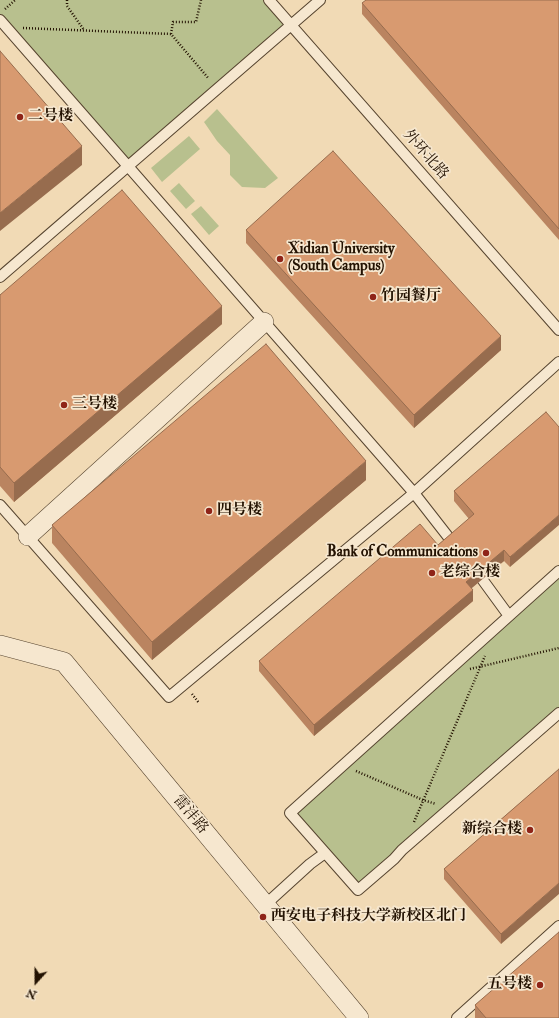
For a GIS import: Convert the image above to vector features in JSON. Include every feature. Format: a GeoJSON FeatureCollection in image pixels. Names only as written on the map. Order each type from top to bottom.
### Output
{"type":"FeatureCollection","features":[{"type":"Feature","properties":{"kind":"street"},"geometry":{"type":"LineString","coordinates":[[28,536],[264,322]]}},
{"type":"Feature","properties":{"kind":"street","name":"雷沣路"},"geometry":{"type":"LineString","coordinates":[[0,645],[64,662],[359,1018]]}},
{"type":"Feature","properties":{"kind":"lane","name":"外环北路"},"geometry":{"type":"LineString","coordinates":[[269,0],[559,330]]}},
{"type":"Feature","properties":{"kind":"lane"},"geometry":{"type":"LineString","coordinates":[[0,276],[320,0]]}},
{"type":"Feature","properties":{"kind":"lane"},"geometry":{"type":"LineString","coordinates":[[3,23],[414,493],[453,543]]}},
{"type":"Feature","properties":{"kind":"lane"},"geometry":{"type":"LineString","coordinates":[[0,504],[169,697],[414,493],[559,362]]}},
{"type":"Feature","properties":{"kind":"lane"},"geometry":{"type":"LineString","coordinates":[[559,571],[290,813],[358,890],[559,713]]}},
{"type":"Feature","properties":{"kind":"lane"},"geometry":{"type":"LineString","coordinates":[[482,579],[509,616]]}},
{"type":"Feature","properties":{"kind":"lane"},"geometry":{"type":"LineString","coordinates":[[265,905],[310,864],[325,853]]}},
{"type":"Feature","properties":{"kind":"lane"},"geometry":{"type":"LineString","coordinates":[[457,1018],[559,926]]}},
{"type":"Feature","properties":{"kind":"path"},"geometry":{"type":"LineString","coordinates":[[0,14],[15,0]]}},
{"type":"Feature","properties":{"kind":"path"},"geometry":{"type":"LineString","coordinates":[[67,0],[67,6],[84,30]]}},
{"type":"Feature","properties":{"kind":"path"},"geometry":{"type":"LineString","coordinates":[[171,34],[173,22],[196,22],[201,0]]}},
{"type":"Feature","properties":{"kind":"path"},"geometry":{"type":"LineString","coordinates":[[3,23],[84,30],[171,34],[217,89]]}},
{"type":"Feature","properties":{"kind":"path"},"geometry":{"type":"LineString","coordinates":[[444,675],[559,648]]}},
{"type":"Feature","properties":{"kind":"path"},"geometry":{"type":"LineString","coordinates":[[402,850],[486,653]]}},
{"type":"Feature","properties":{"kind":"path"},"geometry":{"type":"LineString","coordinates":[[343,766],[423,800],[450,808]]}},
{"type":"Feature","properties":{"kind":"green space"},"geometry":{"type":"Polygon","coordinates":[[[0,0],[269,0],[291,26],[128,166],[0,20],[0,0]]]}},
{"type":"Feature","properties":{"kind":"green space"},"geometry":{"type":"Polygon","coordinates":[[[217,109],[278,178],[265,188],[242,187],[230,175],[230,155],[217,141],[204,122],[217,109]]]}},
{"type":"Feature","properties":{"kind":"green space"},"geometry":{"type":"Polygon","coordinates":[[[189,136],[200,149],[162,182],[151,168],[189,136]]]}},
{"type":"Feature","properties":{"kind":"green space"},"geometry":{"type":"Polygon","coordinates":[[[179,183],[195,201],[186,209],[170,191],[179,183]]]}},
{"type":"Feature","properties":{"kind":"green space"},"geometry":{"type":"Polygon","coordinates":[[[201,206],[219,226],[209,235],[191,214],[201,206]]]}},
{"type":"Feature","properties":{"kind":"green space"},"geometry":{"type":"Polygon","coordinates":[[[559,571],[559,713],[358,890],[290,813],[559,571]]]}},
{"type":"Feature","properties":{"kind":"building"},"geometry":{"type":"Polygon","coordinates":[[[366,0],[559,0],[559,229],[362,3],[366,0]]]}},
{"type":"Feature","properties":{"kind":"building","name":"二号楼"},"geometry":{"type":"Polygon","coordinates":[[[0,51],[82,146],[0,213],[0,51]]]}},
{"type":"Feature","properties":{"kind":"building","name":"竹园餐厅"},"geometry":{"type":"Polygon","coordinates":[[[333,151],[501,336],[414,415],[246,230],[333,151]]]}},
{"type":"Feature","properties":{"kind":"building","name":"三号楼"},"geometry":{"type":"Polygon","coordinates":[[[122,190],[222,306],[14,483],[0,467],[0,295],[122,190]]]}},
{"type":"Feature","properties":{"kind":"building","name":"四号楼"},"geometry":{"type":"Polygon","coordinates":[[[266,344],[366,461],[152,642],[52,525],[266,344]]]}},
{"type":"Feature","properties":{"kind":"building","name":"老综合楼"},"geometry":{"type":"Polygon","coordinates":[[[546,412],[559,427],[559,515],[510,557],[504,550],[466,582],[473,590],[314,725],[259,661],[420,524],[438,545],[474,514],[454,491],[546,412]]]}},
{"type":"Feature","properties":{"kind":"building","name":"新综合楼"},"geometry":{"type":"Polygon","coordinates":[[[559,769],[559,883],[501,934],[444,869],[559,769]]]}},
{"type":"Feature","properties":{"kind":"building","name":"五号楼"},"geometry":{"type":"Polygon","coordinates":[[[559,932],[559,1018],[486,1018],[475,1005],[559,932]]]}},
{"type":"Feature","properties":{"kind":"place","name":"二号楼"},"geometry":{"type":"Point","coordinates":[20,117]}},
{"type":"Feature","properties":{"kind":"place","name":"Xidian University (South Campus)"},"geometry":{"type":"Point","coordinates":[280,259]}},
{"type":"Feature","properties":{"kind":"place","name":"竹园餐厅"},"geometry":{"type":"Point","coordinates":[373,297]}},
{"type":"Feature","properties":{"kind":"place","name":"三号楼"},"geometry":{"type":"Point","coordinates":[64,405]}},
{"type":"Feature","properties":{"kind":"place","name":"四号楼"},"geometry":{"type":"Point","coordinates":[209,511]}},
{"type":"Feature","properties":{"kind":"place","name":"Bank of Communications"},"geometry":{"type":"Point","coordinates":[486,553]}},
{"type":"Feature","properties":{"kind":"place","name":"老综合楼"},"geometry":{"type":"Point","coordinates":[432,573]}},
{"type":"Feature","properties":{"kind":"place","name":"新综合楼"},"geometry":{"type":"Point","coordinates":[530,830]}},
{"type":"Feature","properties":{"kind":"place","name":"西安电子科技大学新校区北门"},"geometry":{"type":"Point","coordinates":[263,917]}},
{"type":"Feature","properties":{"kind":"place","name":"五号楼"},"geometry":{"type":"Point","coordinates":[540,985]}}]}
